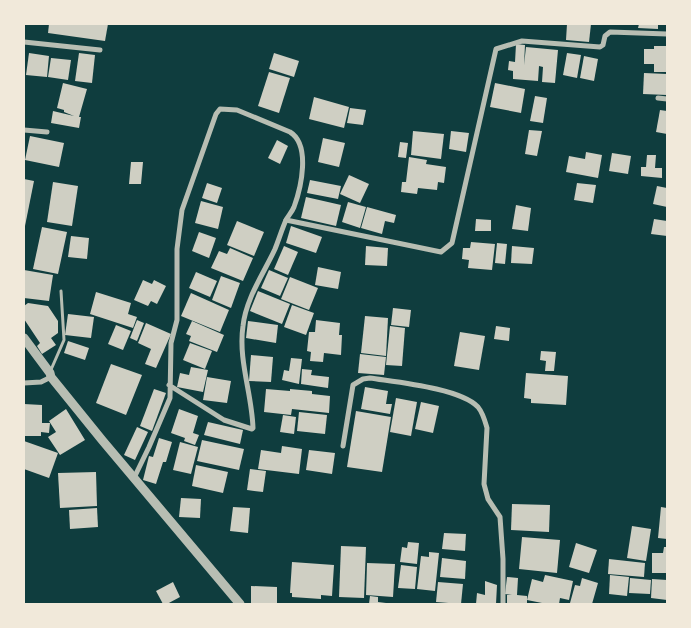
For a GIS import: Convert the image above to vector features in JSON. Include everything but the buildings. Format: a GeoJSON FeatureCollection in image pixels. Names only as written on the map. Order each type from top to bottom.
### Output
{"type":"FeatureCollection","features":[{"type":"Feature","properties":{"kind":"street"},"geometry":{"type":"LineString","coordinates":[[286,220],[441,252],[452,243],[496,49],[522,41],[600,47],[603,45],[605,36],[610,32],[667,34]]}},
{"type":"Feature","properties":{"kind":"street"},"geometry":{"type":"LineString","coordinates":[[24,42],[100,50]]}},
{"type":"Feature","properties":{"kind":"street"},"geometry":{"type":"LineString","coordinates":[[658,98],[667,98]]}},
{"type":"Feature","properties":{"kind":"street"},"geometry":{"type":"LineString","coordinates":[[134,478],[170,398],[169,385],[171,343],[176,320],[177,249],[182,210],[209,129],[216,114],[220,109],[237,110],[294,135],[302,148],[302,175],[294,208],[286,220],[251,298],[243,325],[242,354],[253,429],[224,420],[169,385]]}},
{"type":"Feature","properties":{"kind":"street"},"geometry":{"type":"LineString","coordinates":[[24,130],[47,132]]}},
{"type":"Feature","properties":{"kind":"street"},"geometry":{"type":"LineString","coordinates":[[24,338],[51,375],[134,478],[240,604]]}},
{"type":"Feature","properties":{"kind":"street"},"geometry":{"type":"LineString","coordinates":[[24,383],[41,382],[51,375]]}},
{"type":"Feature","properties":{"kind":"street"},"geometry":{"type":"LineString","coordinates":[[343,446],[353,384],[363,379],[370,378],[422,386],[456,395],[477,407],[485,419],[487,428],[485,491],[500,517],[503,559],[503,604]]}},
{"type":"Feature","properties":{"kind":"lane"},"geometry":{"type":"LineString","coordinates":[[51,375],[64,343],[62,291]]}}]}
